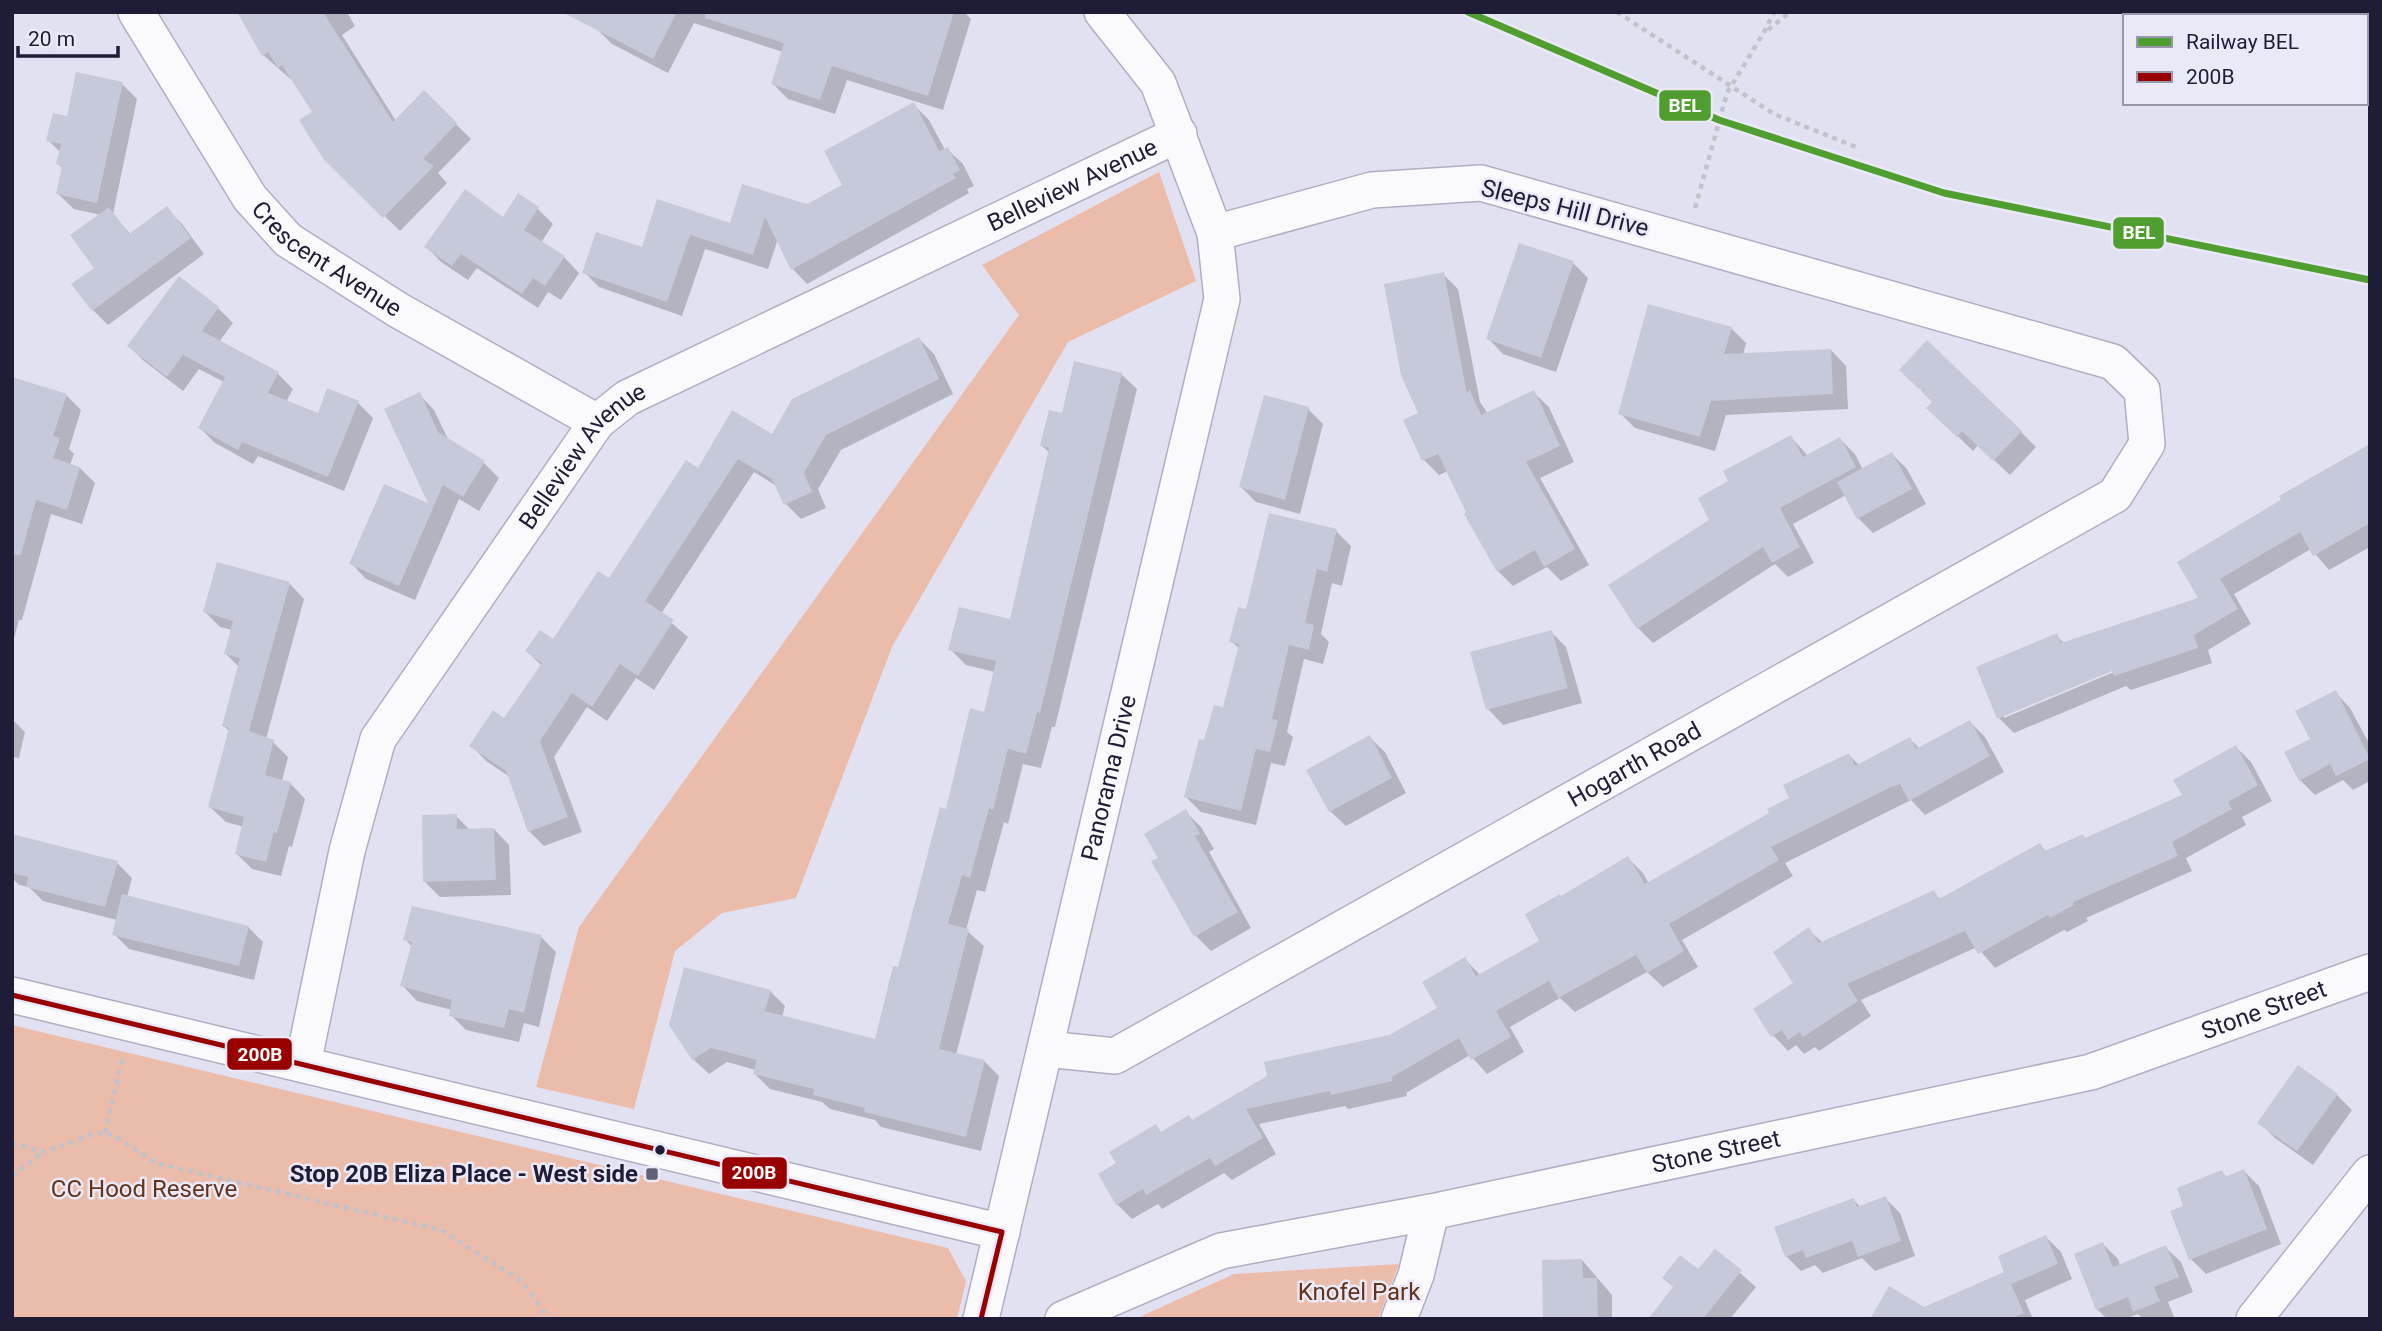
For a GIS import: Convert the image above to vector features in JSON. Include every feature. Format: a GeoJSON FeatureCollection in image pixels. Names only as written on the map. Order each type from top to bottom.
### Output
{"type":"FeatureCollection","features":[{"type":"Feature","properties":{"kind":"street","name":"Crescent Avenue"},"geometry":{"type":"LineString","coordinates":[[136,12],[250,198],[288,240],[398,310],[597,422]]}},
{"type":"Feature","properties":{"kind":"street"},"geometry":{"type":"LineString","coordinates":[[1102,12],[1158,83],[1215,233]]}},
{"type":"Feature","properties":{"kind":"street","name":"Belleview Avenue"},"geometry":{"type":"LineString","coordinates":[[303,1065],[347,851],[377,738],[597,422],[627,398],[1179,134]]}},
{"type":"Feature","properties":{"kind":"street","name":"Sleeps Hill Drive"},"geometry":{"type":"LineString","coordinates":[[1215,233],[1372,190],[1481,183],[2113,362],[2142,390]]}},
{"type":"Feature","properties":{"kind":"street","name":"Panorama Drive"},"geometry":{"type":"LineString","coordinates":[[983,1319],[1222,299],[1215,233]]}},
{"type":"Feature","properties":{"kind":"street","name":"Hogarth Road"},"geometry":{"type":"LineString","coordinates":[[1046,1049],[1115,1056],[2115,495],[2147,444],[2142,390]]}},
{"type":"Feature","properties":{"kind":"street","name":"Stone Street"},"geometry":{"type":"LineString","coordinates":[[1063,1319],[1221,1251],[1431,1212],[2091,1072],[2370,972]]}},
{"type":"Feature","properties":{"kind":"street"},"geometry":{"type":"LineString","coordinates":[[12,995],[1002,1232]]}},
{"type":"Feature","properties":{"kind":"street"},"geometry":{"type":"LineString","coordinates":[[2254,1319],[2370,1173]]}},
{"type":"Feature","properties":{"kind":"street"},"geometry":{"type":"LineString","coordinates":[[1399,1319],[1416,1275],[1431,1212]]}},
{"type":"Feature","properties":{"kind":"path"},"geometry":{"type":"LineString","coordinates":[[1617,12],[1774,114],[1856,147]]}},
{"type":"Feature","properties":{"kind":"path"},"geometry":{"type":"LineString","coordinates":[[1686,239],[1727,93],[1774,12]]}},
{"type":"Feature","properties":{"kind":"path"},"geometry":{"type":"LineString","coordinates":[[1764,32],[1790,12]]}},
{"type":"Feature","properties":{"kind":"path"},"geometry":{"type":"LineString","coordinates":[[105,1133],[131,1023]]}},
{"type":"Feature","properties":{"kind":"path"},"geometry":{"type":"LineString","coordinates":[[12,1176],[44,1152],[93,1134],[105,1133],[118,1138],[156,1163],[441,1230],[523,1282],[549,1319]]}},
{"type":"Feature","properties":{"kind":"path"},"geometry":{"type":"LineString","coordinates":[[12,1143],[44,1152]]}},
{"type":"Feature","properties":{"kind":"green space"},"geometry":{"type":"Polygon","coordinates":[[[1159,172],[1196,281],[1068,342],[892,647],[796,898],[722,913],[675,951],[634,1109],[536,1087],[579,927],[1019,315],[982,265],[1159,172]]]}},
{"type":"Feature","properties":{"kind":"green space","name":"CC Hood Reserve"},"geometry":{"type":"Polygon","coordinates":[[[12,1025],[948,1248],[966,1281],[957,1319],[12,1319],[12,1025]]]}},
{"type":"Feature","properties":{"kind":"green space","name":"Knofel Park"},"geometry":{"type":"Polygon","coordinates":[[[1399,1264],[1378,1319],[1135,1319],[1234,1274],[1399,1264]]]}},
{"type":"Feature","properties":{"kind":"building"},"geometry":{"type":"Polygon","coordinates":[[[237,12],[323,12],[393,122],[424,90],[457,123],[423,159],[434,166],[383,218],[324,160],[299,120],[312,112],[282,65],[278,68],[268,52],[262,56],[237,12]]]}},
{"type":"Feature","properties":{"kind":"building"},"geometry":{"type":"Polygon","coordinates":[[[562,12],[677,12],[653,59],[562,12]]]}},
{"type":"Feature","properties":{"kind":"building"},"geometry":{"type":"Polygon","coordinates":[[[706,12],[954,12],[928,96],[832,66],[820,100],[771,84],[784,43],[705,18],[706,12]]]}},
{"type":"Feature","properties":{"kind":"building"},"geometry":{"type":"Polygon","coordinates":[[[76,72],[123,82],[97,203],[56,194],[62,166],[56,164],[61,144],[46,141],[53,113],[67,116],[76,72]]]}},
{"type":"Feature","properties":{"kind":"building"},"geometry":{"type":"Polygon","coordinates":[[[914,102],[939,151],[948,147],[960,170],[953,174],[956,178],[791,270],[765,217],[753,255],[690,235],[667,302],[582,273],[596,232],[642,247],[657,199],[730,223],[742,184],[807,204],[842,185],[824,151],[914,102]]]}},
{"type":"Feature","properties":{"kind":"building"},"geometry":{"type":"Polygon","coordinates":[[[465,189],[503,217],[518,193],[539,207],[524,230],[565,256],[545,286],[533,278],[522,294],[461,254],[452,266],[424,247],[465,189]]]}},
{"type":"Feature","properties":{"kind":"building"},"geometry":{"type":"Polygon","coordinates":[[[167,206],[191,238],[92,311],[71,284],[94,268],[70,235],[109,207],[129,234],[167,206]]]}},
{"type":"Feature","properties":{"kind":"building"},"geometry":{"type":"Polygon","coordinates":[[[1519,243],[1574,261],[1541,358],[1486,339],[1519,243]]]}},
{"type":"Feature","properties":{"kind":"building"},"geometry":{"type":"Polygon","coordinates":[[[1444,272],[1467,394],[1469,389],[1481,415],[1534,390],[1560,446],[1526,462],[1575,549],[1544,567],[1535,550],[1497,572],[1464,514],[1466,512],[1438,454],[1422,461],[1403,420],[1418,413],[1401,375],[1384,284],[1444,272]]]}},
{"type":"Feature","properties":{"kind":"building"},"geometry":{"type":"Polygon","coordinates":[[[179,276],[219,307],[202,331],[279,372],[268,393],[318,413],[327,388],[359,401],[328,477],[242,442],[238,450],[198,428],[225,377],[183,355],[167,377],[127,346],[179,276]]]}},
{"type":"Feature","properties":{"kind":"building"},"geometry":{"type":"Polygon","coordinates":[[[1648,304],[1732,327],[1724,354],[1831,349],[1833,394],[1711,401],[1700,437],[1618,414],[1648,304]]]}},
{"type":"Feature","properties":{"kind":"building"},"geometry":{"type":"Polygon","coordinates":[[[919,337],[939,379],[826,435],[804,473],[812,492],[784,505],[772,479],[738,459],[645,601],[674,620],[638,676],[620,664],[592,707],[572,693],[540,741],[568,817],[528,832],[506,771],[469,746],[493,710],[504,718],[542,663],[525,651],[540,630],[553,639],[598,571],[609,578],[686,460],[698,468],[732,410],[772,434],[792,399],[919,337]]]}},
{"type":"Feature","properties":{"kind":"building"},"geometry":{"type":"Polygon","coordinates":[[[1927,340],[2022,431],[1993,461],[1962,431],[1957,437],[1926,408],[1932,402],[1921,391],[1925,389],[1919,389],[1899,370],[1927,340]]]}},
{"type":"Feature","properties":{"kind":"building"},"geometry":{"type":"Polygon","coordinates":[[[1074,361],[1122,373],[1040,713],[1037,712],[1026,754],[1008,749],[993,810],[989,808],[970,878],[962,875],[948,924],[969,929],[939,1049],[985,1060],[966,1137],[864,1112],[865,1108],[813,1095],[814,1089],[753,1074],[757,1060],[711,1048],[692,1060],[669,1025],[684,967],[771,990],[765,1011],[875,1039],[893,966],[898,967],[940,807],[946,809],[970,708],[984,712],[996,661],[948,650],[959,607],[1010,619],[1049,448],[1040,446],[1049,410],[1062,413],[1074,361]]]}},
{"type":"Feature","properties":{"kind":"building"},"geometry":{"type":"Polygon","coordinates":[[[12,377],[67,394],[53,436],[60,438],[53,458],[80,467],[67,510],[36,500],[21,555],[12,554],[12,377]]]}},
{"type":"Feature","properties":{"kind":"building"},"geometry":{"type":"Polygon","coordinates":[[[420,392],[438,432],[485,461],[463,497],[443,485],[399,586],[349,564],[384,484],[428,503],[384,409],[420,392]]]}},
{"type":"Feature","properties":{"kind":"building"},"geometry":{"type":"Polygon","coordinates":[[[1264,395],[1309,407],[1285,500],[1239,487],[1264,395]]]}},
{"type":"Feature","properties":{"kind":"building"},"geometry":{"type":"Polygon","coordinates":[[[1791,435],[1803,457],[1840,437],[1856,467],[1780,508],[1800,547],[1772,563],[1763,547],[1637,629],[1608,585],[1709,520],[1698,498],[1728,481],[1723,471],[1791,435]]]}},
{"type":"Feature","properties":{"kind":"building"},"geometry":{"type":"Polygon","coordinates":[[[2370,444],[2370,523],[2313,556],[2300,532],[2220,579],[2238,609],[2194,635],[2198,648],[2114,676],[2112,671],[1997,719],[1976,667],[2057,633],[2061,643],[2198,598],[2177,562],[2281,500],[2279,496],[2370,444]]]}},
{"type":"Feature","properties":{"kind":"building"},"geometry":{"type":"Polygon","coordinates":[[[1892,452],[1912,489],[1857,519],[1837,482],[1892,452]]]}},
{"type":"Feature","properties":{"kind":"building"},"geometry":{"type":"Polygon","coordinates":[[[1269,513],[1337,529],[1327,572],[1317,569],[1305,623],[1314,625],[1309,650],[1289,645],[1272,719],[1278,720],[1270,752],[1256,749],[1241,811],[1184,797],[1199,739],[1204,740],[1214,705],[1223,707],[1239,644],[1229,642],[1238,607],[1246,609],[1269,513]]]}},
{"type":"Feature","properties":{"kind":"building"},"geometry":{"type":"Polygon","coordinates":[[[217,562],[290,582],[249,731],[274,740],[265,775],[291,782],[266,862],[235,854],[244,817],[208,807],[229,728],[222,726],[240,658],[224,654],[233,621],[203,612],[217,562]]]}},
{"type":"Feature","properties":{"kind":"building"},"geometry":{"type":"Polygon","coordinates":[[[1552,630],[1568,688],[1486,710],[1470,652],[1552,630]]]}},
{"type":"Feature","properties":{"kind":"building"},"geometry":{"type":"Polygon","coordinates":[[[2336,690],[2370,759],[2336,776],[2330,764],[2299,781],[2284,752],[2310,739],[2295,711],[2336,690]]]}},
{"type":"Feature","properties":{"kind":"building"},"geometry":{"type":"Polygon","coordinates":[[[1970,720],[1990,756],[1909,801],[1900,784],[1891,787],[1771,847],[1779,860],[1669,924],[1684,951],[1647,973],[1636,955],[1558,998],[1549,981],[1496,1011],[1511,1037],[1471,1060],[1459,1038],[1392,1077],[1392,1081],[1331,1095],[1330,1091],[1246,1109],[1263,1138],[1215,1166],[1210,1158],[1146,1195],[1143,1189],[1116,1205],[1098,1174],[1116,1163],[1109,1152],[1156,1124],[1161,1132],[1189,1115],[1192,1120],[1267,1076],[1264,1062],[1389,1035],[1437,1008],[1422,982],[1465,957],[1476,976],[1539,941],[1525,914],[1628,856],[1645,884],[1769,813],[1767,809],[1789,798],[1783,785],[1849,753],[1855,766],[1910,737],[1916,749],[1970,720]]]}},
{"type":"Feature","properties":{"kind":"building"},"geometry":{"type":"Polygon","coordinates":[[[1370,735],[1392,778],[1329,812],[1306,770],[1370,735]]]}},
{"type":"Feature","properties":{"kind":"building"},"geometry":{"type":"Polygon","coordinates":[[[2236,745],[2258,785],[2228,802],[2232,809],[2172,842],[2178,856],[2073,902],[2074,905],[2050,918],[2048,915],[1978,954],[1965,931],[1847,984],[1858,1001],[1803,1037],[1800,1032],[1788,1040],[1782,1030],[1771,1037],[1753,1009],[1793,983],[1773,952],[1809,927],[1819,943],[1934,890],[1939,899],[2040,843],[2045,851],[2083,834],[2085,838],[2182,795],[2173,780],[2236,745]]]}},
{"type":"Feature","properties":{"kind":"building"},"geometry":{"type":"Polygon","coordinates":[[[1186,809],[1200,834],[1195,836],[1238,912],[1194,937],[1151,861],[1158,858],[1144,834],[1186,809]]]}},
{"type":"Feature","properties":{"kind":"building"},"geometry":{"type":"Polygon","coordinates":[[[457,814],[457,829],[494,828],[496,880],[423,882],[422,815],[457,814]]]}},
{"type":"Feature","properties":{"kind":"building"},"geometry":{"type":"Polygon","coordinates":[[[12,834],[118,861],[105,907],[26,887],[28,877],[12,873],[12,834]]]}},
{"type":"Feature","properties":{"kind":"building"},"geometry":{"type":"Polygon","coordinates":[[[122,894],[249,926],[239,966],[112,935],[122,894]]]}},
{"type":"Feature","properties":{"kind":"building"},"geometry":{"type":"Polygon","coordinates":[[[412,906],[542,935],[524,1013],[509,1009],[504,1028],[449,1016],[452,1000],[400,986],[412,942],[403,940],[412,906]]]}},
{"type":"Feature","properties":{"kind":"building"},"geometry":{"type":"Polygon","coordinates":[[[2298,1065],[2338,1094],[2297,1151],[2257,1123],[2298,1065]]]}},
{"type":"Feature","properties":{"kind":"building"},"geometry":{"type":"Polygon","coordinates":[[[2244,1169],[2267,1229],[2189,1260],[2170,1211],[2183,1206],[2177,1188],[2222,1170],[2225,1177],[2244,1169]]]}},
{"type":"Feature","properties":{"kind":"building"},"geometry":{"type":"Polygon","coordinates":[[[1886,1196],[1901,1241],[1858,1257],[1852,1241],[1806,1258],[1803,1250],[1785,1257],[1774,1227],[1854,1198],[1857,1207],[1886,1196]]]}},
{"type":"Feature","properties":{"kind":"building"},"geometry":{"type":"Polygon","coordinates":[[[2046,1235],[2058,1264],[2011,1284],[2024,1313],[2010,1319],[1870,1319],[1889,1286],[1924,1307],[2004,1272],[1998,1256],[2046,1235]]]}},
{"type":"Feature","properties":{"kind":"building"},"geometry":{"type":"Polygon","coordinates":[[[2103,1242],[2113,1267],[2166,1245],[2179,1277],[2154,1287],[2160,1301],[2133,1312],[2128,1297],[2096,1310],[2074,1254],[2103,1242]]]}},
{"type":"Feature","properties":{"kind":"building"},"geometry":{"type":"Polygon","coordinates":[[[1715,1249],[1742,1270],[1703,1319],[1648,1319],[1673,1287],[1662,1278],[1680,1255],[1698,1269],[1715,1249]]]}},
{"type":"Feature","properties":{"kind":"building"},"geometry":{"type":"Polygon","coordinates":[[[1582,1259],[1583,1278],[1597,1278],[1598,1319],[1543,1319],[1542,1260],[1582,1259]]]}},
{"type":"Feature","properties":{"kind":"rail line","name":"BEL"},"geometry":{"type":"LineString","coordinates":[[1468,12],[1719,120],[1944,193],[2370,280]]}},
{"type":"Feature","properties":{"kind":"transit line","name":"200B"},"geometry":{"type":"LineString","coordinates":[[12,995],[1002,1232]]}},
{"type":"Feature","properties":{"kind":"transit line","name":"200B"},"geometry":{"type":"LineString","coordinates":[[981,1319],[1002,1232]]}},
{"type":"Feature","properties":{"kind":"place","name":"Stop 20B Eliza Place - West side"},"geometry":{"type":"Point","coordinates":[652,1174]}}]}
